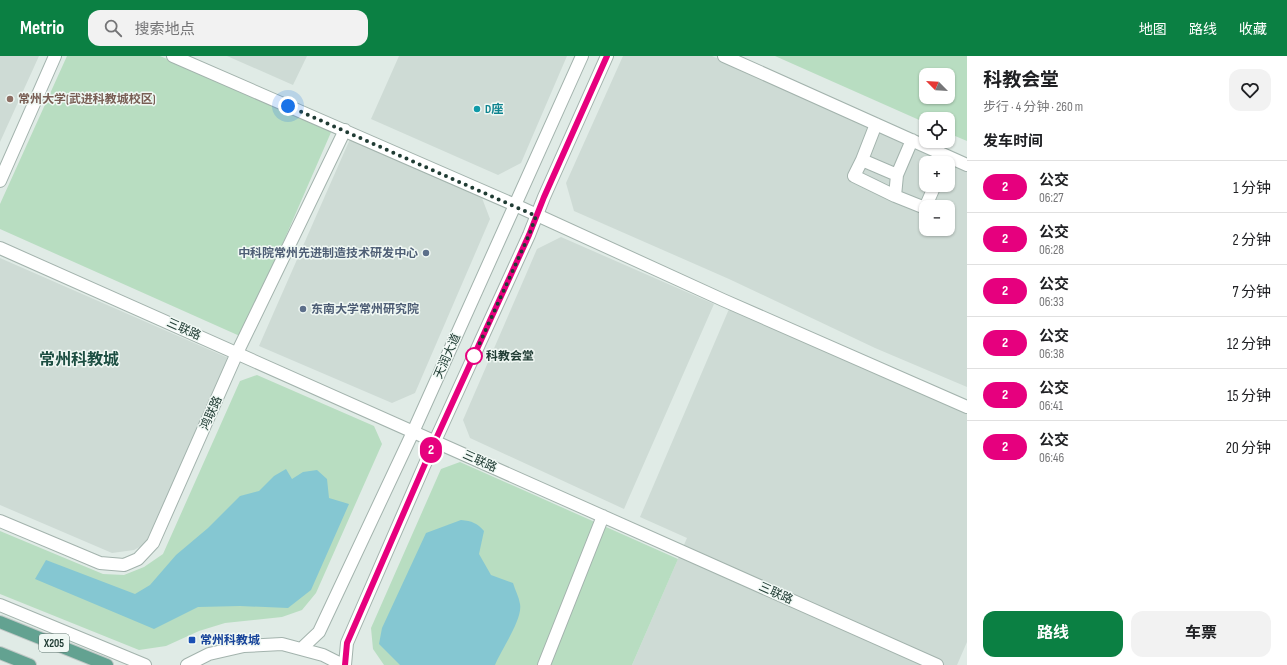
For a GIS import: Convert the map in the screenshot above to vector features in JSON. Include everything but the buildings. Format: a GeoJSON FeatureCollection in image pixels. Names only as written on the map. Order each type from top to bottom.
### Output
{"type":"FeatureCollection","features":[{"type":"Feature","properties":{"kind":"main road","name":"X205"},"geometry":{"type":"LineString","coordinates":[[0,622],[107,665]]}},
{"type":"Feature","properties":{"kind":"main road","name":"X205"},"geometry":{"type":"LineString","coordinates":[[0,653],[30,665]]}},
{"type":"Feature","properties":{"kind":"street"},"geometry":{"type":"LineString","coordinates":[[0,181],[54,56]]}},
{"type":"Feature","properties":{"kind":"street"},"geometry":{"type":"LineString","coordinates":[[173,56],[515,205],[536,216],[734,305],[967,407]]}},
{"type":"Feature","properties":{"kind":"street","name":"天润大道"},"geometry":{"type":"LineString","coordinates":[[301,649],[319,632],[413,432],[582,56]]}},
{"type":"Feature","properties":{"kind":"street","name":"天润大道"},"geometry":{"type":"LineString","coordinates":[[344,665],[347,643],[435,441],[529,235],[607,56]]}},
{"type":"Feature","properties":{"kind":"street"},"geometry":{"type":"LineString","coordinates":[[724,56],[912,140],[941,156]]}},
{"type":"Feature","properties":{"kind":"street"},"geometry":{"type":"LineString","coordinates":[[876,124],[862,160],[850,175],[925,208],[932,192]]}},
{"type":"Feature","properties":{"kind":"street","name":"鸿联路"},"geometry":{"type":"LineString","coordinates":[[0,521],[100,563],[124,565],[138,559],[153,543],[237,353],[345,130]]}},
{"type":"Feature","properties":{"kind":"street"},"geometry":{"type":"LineString","coordinates":[[895,196],[896,175],[912,140]]}},
{"type":"Feature","properties":{"kind":"street"},"geometry":{"type":"LineString","coordinates":[[862,160],[896,175]]}},
{"type":"Feature","properties":{"kind":"street"},"geometry":{"type":"LineString","coordinates":[[955,162],[967,165]]}},
{"type":"Feature","properties":{"kind":"street","name":"三联路"},"geometry":{"type":"LineString","coordinates":[[0,248],[937,665]]}},
{"type":"Feature","properties":{"kind":"street"},"geometry":{"type":"LineString","coordinates":[[544,665],[603,516]]}},
{"type":"Feature","properties":{"kind":"street"},"geometry":{"type":"LineString","coordinates":[[0,605],[145,665]]}},
{"type":"Feature","properties":{"kind":"street"},"geometry":{"type":"LineString","coordinates":[[188,665],[209,654],[244,646],[282,644],[323,655],[344,665]]}},
{"type":"Feature","properties":{"kind":"shaded area","name":"常州大学(武进科教城校区)"},"geometry":{"type":"Polygon","coordinates":[[[0,56],[39,56],[0,142],[0,56]]]}},
{"type":"Feature","properties":{"kind":"shaded area"},"geometry":{"type":"Polygon","coordinates":[[[227,56],[307,56],[293,85],[227,56]]]}},
{"type":"Feature","properties":{"kind":"shaded area"},"geometry":{"type":"Polygon","coordinates":[[[399,56],[567,56],[521,163],[498,175],[371,119],[399,56]]]}},
{"type":"Feature","properties":{"kind":"shaded area"},"geometry":{"type":"Polygon","coordinates":[[[623,56],[712,56],[812,100],[932,156],[919,156],[919,192],[955,192],[955,166],[967,172],[967,387],[875,348],[729,279],[574,211],[566,183],[623,56]]]}},
{"type":"Feature","properties":{"kind":"shaded area"},"geometry":{"type":"Polygon","coordinates":[[[350,139],[482,198],[490,219],[415,393],[392,403],[259,346],[350,139]]]}},
{"type":"Feature","properties":{"kind":"shaded area"},"geometry":{"type":"Polygon","coordinates":[[[561,237],[714,304],[624,509],[470,438],[463,420],[537,249],[561,237]]]}},
{"type":"Feature","properties":{"kind":"shaded area"},"geometry":{"type":"Polygon","coordinates":[[[0,258],[233,360],[153,536],[145,544],[134,550],[112,553],[0,505],[0,258]]]}},
{"type":"Feature","properties":{"kind":"shaded area"},"geometry":{"type":"Polygon","coordinates":[[[729,309],[967,414],[967,642],[957,665],[632,665],[687,538],[640,517],[729,309]]]}},
{"type":"Feature","properties":{"kind":"green space"},"geometry":{"type":"Polygon","coordinates":[[[67,56],[160,56],[332,130],[242,337],[0,229],[0,204],[67,56]]]}},
{"type":"Feature","properties":{"kind":"green space"},"geometry":{"type":"Polygon","coordinates":[[[775,56],[967,56],[967,141],[955,136],[955,112],[919,112],[919,120],[775,56]]]}},
{"type":"Feature","properties":{"kind":"green space"},"geometry":{"type":"Polygon","coordinates":[[[257,375],[374,426],[382,444],[316,593],[302,610],[282,617],[225,623],[199,631],[166,646],[139,650],[0,594],[0,531],[103,574],[124,575],[144,567],[163,554],[240,381],[257,375]]]}},
{"type":"Feature","properties":{"kind":"green space"},"geometry":{"type":"Polygon","coordinates":[[[460,462],[678,559],[632,665],[384,665],[373,649],[371,628],[441,469],[460,462]]]}},
{"type":"Feature","properties":{"kind":"water"},"geometry":{"type":"Polygon","coordinates":[[[286,469],[292,479],[303,472],[317,470],[327,479],[329,498],[349,504],[311,590],[288,608],[240,606],[198,607],[154,629],[35,579],[46,560],[135,594],[150,585],[176,555],[208,528],[240,496],[259,491],[274,476],[286,469]]]}},
{"type":"Feature","properties":{"kind":"water"},"geometry":{"type":"Polygon","coordinates":[[[461,520],[474,523],[484,531],[479,554],[491,575],[513,583],[520,604],[520,610],[515,626],[495,665],[400,665],[379,644],[382,628],[426,533],[461,520]]]}},
{"type":"Feature","properties":{"kind":"bus line","name":"2"},"geometry":{"type":"LineString","coordinates":[[345,665],[347,643],[435,441],[529,235],[544,197],[607,56]]}},
{"type":"Feature","properties":{"kind":"place","name":"常州大学(武进科教城校区)"},"geometry":{"type":"Point","coordinates":[10,99]}},
{"type":"Feature","properties":{"kind":"place","name":"D座"},"geometry":{"type":"Point","coordinates":[477,109]}},
{"type":"Feature","properties":{"kind":"place","name":"中科院常州先进制造技术研发中心"},"geometry":{"type":"Point","coordinates":[426,253]}},
{"type":"Feature","properties":{"kind":"place","name":"东南大学常州研究院"},"geometry":{"type":"Point","coordinates":[303,309]}},
{"type":"Feature","properties":{"kind":"place","name":"科教会堂"},"geometry":{"type":"Point","coordinates":[474,356]}},
{"type":"Feature","properties":{"kind":"place","name":"常州科教城"},"geometry":{"type":"Point","coordinates":[192,640]}},
{"type":"Feature","properties":{"kind":"district","name":"常州科教城"},"geometry":{"type":"Point","coordinates":[79,359]}},
{"type":"Feature","properties":{"kind":"route"},"geometry":{"type":"LineString","coordinates":[[288,106],[515,205],[536,216],[529,235],[473,358],[474,356]]}}]}
